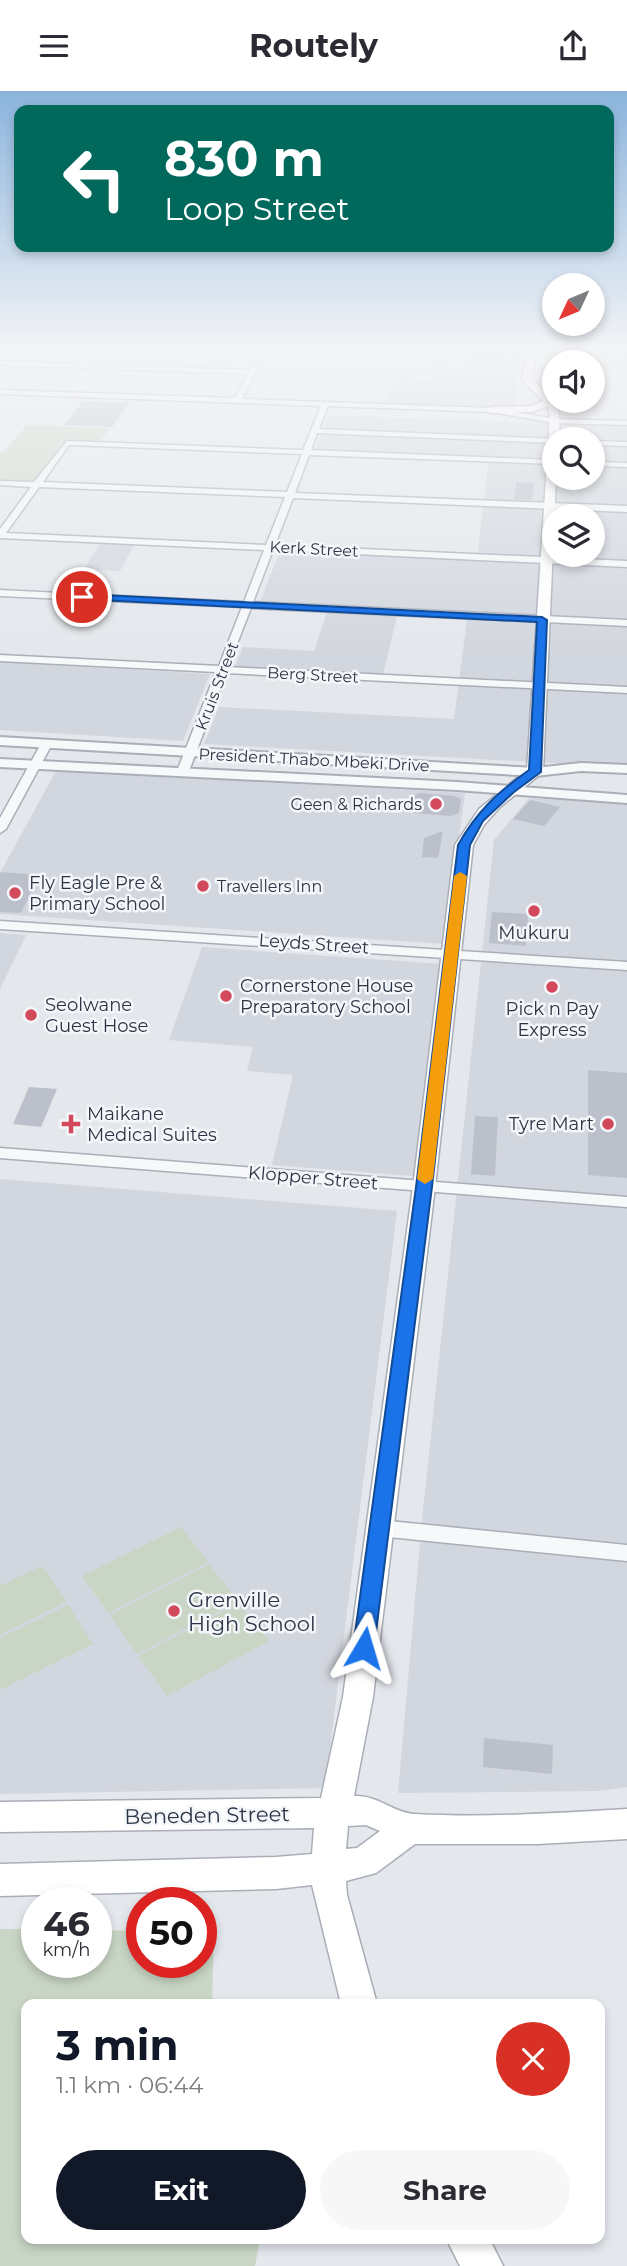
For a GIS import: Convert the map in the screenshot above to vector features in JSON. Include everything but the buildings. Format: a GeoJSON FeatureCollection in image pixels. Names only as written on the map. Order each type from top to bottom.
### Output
{"type":"FeatureCollection","features":[{"type":"Feature","properties":{"kind":"main road"},"geometry":{"type":"LineString","coordinates":[[358,1999],[337,1926],[328,1868],[333,1812],[358,1697],[424,1187],[464,845],[470,831],[507,789],[535,772],[546,567]]}},
{"type":"Feature","properties":{"kind":"main road","name":"Beneden Street"},"geometry":{"type":"LineString","coordinates":[[0,1817],[368,1810],[410,1829],[538,1829],[627,1824]]}},
{"type":"Feature","properties":{"kind":"main road"},"geometry":{"type":"LineString","coordinates":[[0,1880],[276,1873],[328,1868],[364,1862],[410,1829]]}},
{"type":"Feature","properties":{"kind":"main road"},"geometry":{"type":"LineString","coordinates":[[470,2244],[483,2266]]}},
{"type":"Feature","properties":{"kind":"street"},"geometry":{"type":"LineString","coordinates":[[0,535],[61,452]]}},
{"type":"Feature","properties":{"kind":"street","name":"Kruis Street"},"geometry":{"type":"LineString","coordinates":[[183,771],[308,452]]}},
{"type":"Feature","properties":{"kind":"street"},"geometry":{"type":"LineString","coordinates":[[319,452],[542,462]]}},
{"type":"Feature","properties":{"kind":"street"},"geometry":{"type":"LineString","coordinates":[[605,464],[627,465]]}},
{"type":"Feature","properties":{"kind":"street"},"geometry":{"type":"LineString","coordinates":[[0,483],[542,506]]}},
{"type":"Feature","properties":{"kind":"street"},"geometry":{"type":"LineString","coordinates":[[605,508],[627,509]]}},
{"type":"Feature","properties":{"kind":"street","name":"Kerk Street"},"geometry":{"type":"LineString","coordinates":[[0,535],[542,560]]}},
{"type":"Feature","properties":{"kind":"street","name":"Kerk Street"},"geometry":{"type":"LineString","coordinates":[[605,563],[627,564]]}},
{"type":"Feature","properties":{"kind":"street"},"geometry":{"type":"LineString","coordinates":[[0,593],[627,624]]}},
{"type":"Feature","properties":{"kind":"street","name":"Berg Street"},"geometry":{"type":"LineString","coordinates":[[0,658],[627,690]]}},
{"type":"Feature","properties":{"kind":"street","name":"President Thabo Mbeki Drive"},"geometry":{"type":"LineString","coordinates":[[0,741],[535,772],[581,767],[627,769]]}},
{"type":"Feature","properties":{"kind":"street"},"geometry":{"type":"LineString","coordinates":[[0,829],[46,744]]}},
{"type":"Feature","properties":{"kind":"street","name":"President Thabo Mbeki Drive"},"geometry":{"type":"LineString","coordinates":[[0,763],[507,789],[627,799]]}},
{"type":"Feature","properties":{"kind":"street","name":"Leyds Street"},"geometry":{"type":"LineString","coordinates":[[0,925],[627,966]]}},
{"type":"Feature","properties":{"kind":"street","name":"Klopper Street"},"geometry":{"type":"LineString","coordinates":[[0,1153],[627,1202]]}},
{"type":"Feature","properties":{"kind":"street"},"geometry":{"type":"LineString","coordinates":[[379,1528],[627,1553]]}},
{"type":"Feature","properties":{"kind":"shaded area"},"geometry":{"type":"Polygon","coordinates":[[[352,452],[542,452],[542,490],[605,490],[605,452],[627,452],[627,767],[204,744],[219,707],[454,719],[468,612],[260,602],[280,551],[477,560],[489,457],[352,452]]]}},
{"type":"Feature","properties":{"kind":"shaded area"},"geometry":{"type":"Polygon","coordinates":[[[100,544],[134,545],[120,571],[84,569],[100,544]]]}},
{"type":"Feature","properties":{"kind":"shaded area"},"geometry":{"type":"Polygon","coordinates":[[[327,612],[397,616],[383,675],[235,666],[243,647],[314,651],[327,612]]]}},
{"type":"Feature","properties":{"kind":"shaded area"},"geometry":{"type":"Polygon","coordinates":[[[0,662],[210,674],[183,741],[0,730],[0,662]]]}},
{"type":"Feature","properties":{"kind":"shaded area"},"geometry":{"type":"Polygon","coordinates":[[[56,771],[465,793],[444,944],[0,914],[0,873],[56,771]]]}},
{"type":"Feature","properties":{"kind":"shaded area"},"geometry":{"type":"Polygon","coordinates":[[[529,798],[627,804],[627,1787],[598,1791],[398,1793],[422,1520],[494,840],[529,798]]]}},
{"type":"Feature","properties":{"kind":"shaded area"},"geometry":{"type":"Polygon","coordinates":[[[0,933],[26,935],[0,989],[0,933]]]}},
{"type":"Feature","properties":{"kind":"shaded area"},"geometry":{"type":"Polygon","coordinates":[[[202,947],[442,964],[413,1176],[272,1165],[293,1075],[247,1071],[253,1047],[169,1040],[202,947]]]}},
{"type":"Feature","properties":{"kind":"shaded area","name":"Grenville High School"},"geometry":{"type":"Polygon","coordinates":[[[0,1179],[397,1211],[325,1788],[0,1794],[0,1179]]]}},
{"type":"Feature","properties":{"kind":"green space"},"geometry":{"type":"Polygon","coordinates":[[[0,452],[57,452],[34,481],[0,480],[0,452]]]}},
{"type":"Feature","properties":{"kind":"green space"},"geometry":{"type":"Polygon","coordinates":[[[181,1527],[208,1562],[108,1613],[82,1576],[181,1527]]]}},
{"type":"Feature","properties":{"kind":"green space"},"geometry":{"type":"Polygon","coordinates":[[[209,1564],[238,1601],[137,1654],[110,1615],[209,1564]]]}},
{"type":"Feature","properties":{"kind":"green space"},"geometry":{"type":"Polygon","coordinates":[[[42,1566],[66,1602],[0,1635],[0,1586],[42,1566]]]}},
{"type":"Feature","properties":{"kind":"green space"},"geometry":{"type":"Polygon","coordinates":[[[239,1603],[269,1641],[167,1696],[138,1656],[239,1603]]]}},
{"type":"Feature","properties":{"kind":"green space"},"geometry":{"type":"Polygon","coordinates":[[[68,1605],[93,1644],[0,1690],[0,1638],[68,1605]]]}},
{"type":"Feature","properties":{"kind":"green space"},"geometry":{"type":"Polygon","coordinates":[[[0,1929],[21,1929],[21,1978],[112,1978],[112,1930],[126,1931],[126,1978],[213,1978],[212,1999],[21,1999],[21,2244],[259,2244],[255,2266],[0,2266],[0,1929]]]}},
{"type":"Feature","properties":{"kind":"slow traffic"},"geometry":{"type":"LineString","coordinates":[[425,1179],[460,876]]}},
{"type":"Feature","properties":{"kind":"place","name":"Geen & Richards"},"geometry":{"type":"Point","coordinates":[436,804]}},
{"type":"Feature","properties":{"kind":"place","name":"Travellers Inn"},"geometry":{"type":"Point","coordinates":[203,886]}},
{"type":"Feature","properties":{"kind":"place","name":"Fly Eagle Pre & Primary School"},"geometry":{"type":"Point","coordinates":[15,893]}},
{"type":"Feature","properties":{"kind":"place","name":"Mukuru"},"geometry":{"type":"Point","coordinates":[534,911]}},
{"type":"Feature","properties":{"kind":"place","name":"Pick n Pay Express"},"geometry":{"type":"Point","coordinates":[552,987]}},
{"type":"Feature","properties":{"kind":"place","name":"Cornerstone House Preparatory School"},"geometry":{"type":"Point","coordinates":[226,996]}},
{"type":"Feature","properties":{"kind":"place","name":"Seolwane Guest Hose"},"geometry":{"type":"Point","coordinates":[31,1015]}},
{"type":"Feature","properties":{"kind":"place","name":"Maikane Medical Suites"},"geometry":{"type":"Point","coordinates":[71,1124]}},
{"type":"Feature","properties":{"kind":"place","name":"Tyre Mart"},"geometry":{"type":"Point","coordinates":[608,1124]}},
{"type":"Feature","properties":{"kind":"place","name":"Grenville High School"},"geometry":{"type":"Point","coordinates":[174,1611]}},
{"type":"Feature","properties":{"kind":"route"},"geometry":{"type":"LineString","coordinates":[[82,597],[542,620],[535,772],[510,789],[478,819],[464,845],[424,1187],[364,1648]]}}]}
